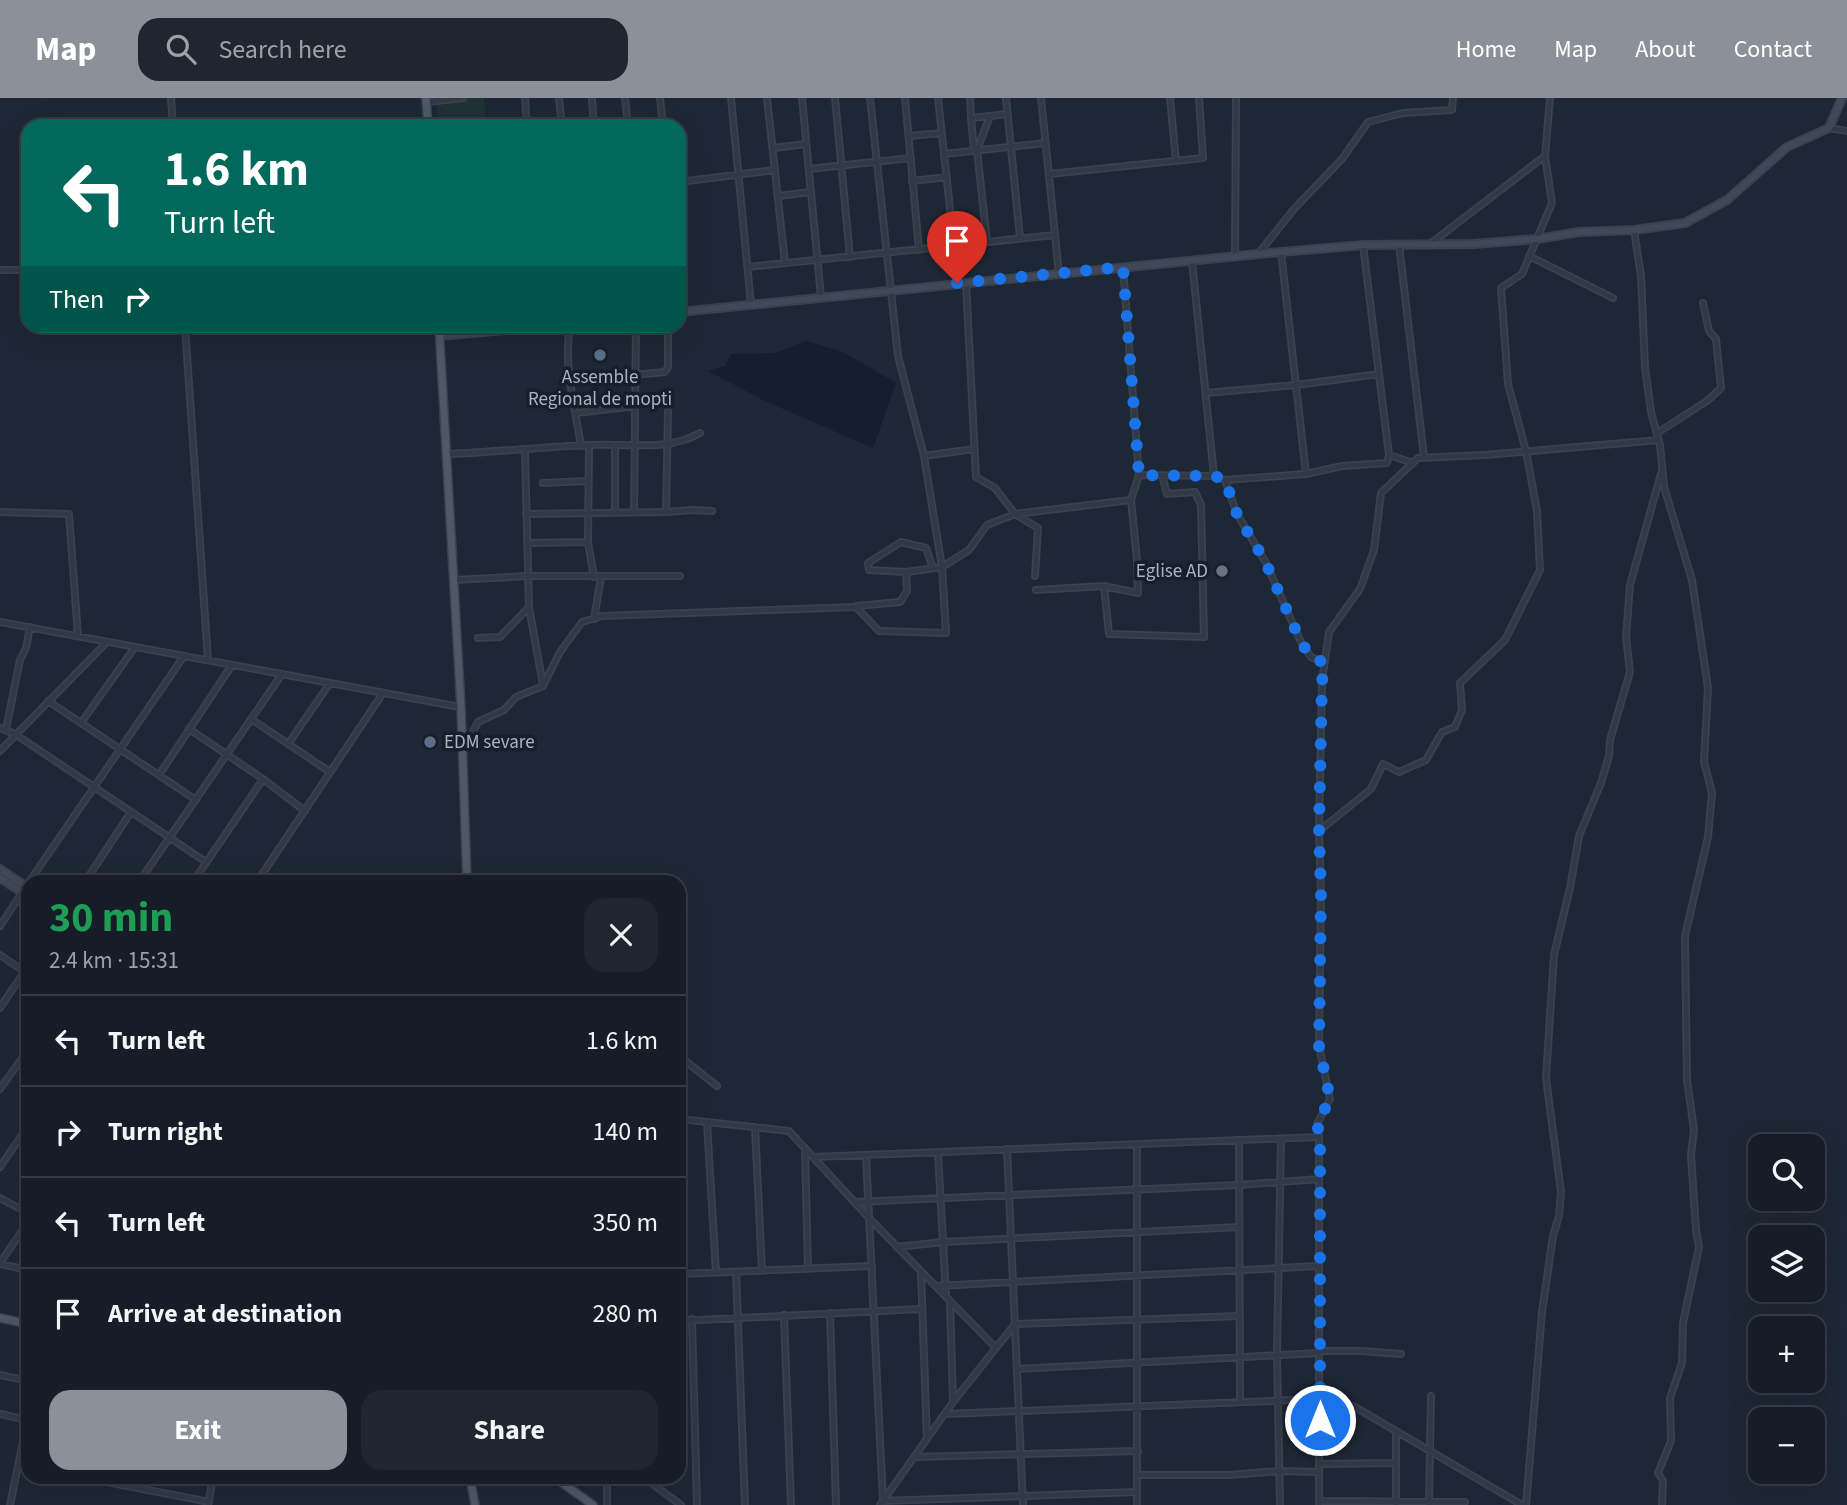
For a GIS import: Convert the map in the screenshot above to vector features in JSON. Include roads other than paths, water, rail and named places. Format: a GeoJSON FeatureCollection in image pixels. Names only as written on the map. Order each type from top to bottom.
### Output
{"type":"FeatureCollection","features":[{"type":"Feature","properties":{"kind":"main road"},"geometry":{"type":"LineString","coordinates":[[427,100],[428,119]]}},
{"type":"Feature","properties":{"kind":"main road"},"geometry":{"type":"LineString","coordinates":[[439,333],[455,580],[467,875]]}},
{"type":"Feature","properties":{"kind":"main road"},"geometry":{"type":"LineString","coordinates":[[0,1318],[21,1322]]}},
{"type":"Feature","properties":{"kind":"main road"},"geometry":{"type":"LineString","coordinates":[[471,1484],[475,1505]]}},
{"type":"Feature","properties":{"kind":"main road"},"geometry":{"type":"LineString","coordinates":[[564,1484],[593,1505]]}},
{"type":"Feature","properties":{"kind":"street"},"geometry":{"type":"LineString","coordinates":[[171,98],[172,119]]}},
{"type":"Feature","properties":{"kind":"street"},"geometry":{"type":"LineString","coordinates":[[427,100],[463,98]]}},
{"type":"Feature","properties":{"kind":"street"},"geometry":{"type":"LineString","coordinates":[[525,98],[526,119]]}},
{"type":"Feature","properties":{"kind":"street"},"geometry":{"type":"LineString","coordinates":[[559,98],[561,119]]}},
{"type":"Feature","properties":{"kind":"street"},"geometry":{"type":"LineString","coordinates":[[592,98],[594,119]]}},
{"type":"Feature","properties":{"kind":"street"},"geometry":{"type":"LineString","coordinates":[[625,98],[627,119]]}},
{"type":"Feature","properties":{"kind":"street"},"geometry":{"type":"LineString","coordinates":[[660,98],[662,119]]}},
{"type":"Feature","properties":{"kind":"street"},"geometry":{"type":"LineString","coordinates":[[731,98],[751,304]]}},
{"type":"Feature","properties":{"kind":"street"},"geometry":{"type":"LineString","coordinates":[[767,98],[785,263]]}},
{"type":"Feature","properties":{"kind":"street"},"geometry":{"type":"LineString","coordinates":[[802,98],[821,297]]}},
{"type":"Feature","properties":{"kind":"street"},"geometry":{"type":"LineString","coordinates":[[835,98],[850,257]]}},
{"type":"Feature","properties":{"kind":"street"},"geometry":{"type":"LineString","coordinates":[[856,607],[879,631],[946,633],[942,567],[924,456],[898,356],[870,98]]}},
{"type":"Feature","properties":{"kind":"street"},"geometry":{"type":"LineString","coordinates":[[905,98],[919,250]]}},
{"type":"Feature","properties":{"kind":"street"},"geometry":{"type":"LineString","coordinates":[[939,98],[957,283]]}},
{"type":"Feature","properties":{"kind":"street"},"geometry":{"type":"LineString","coordinates":[[970,98],[987,242]]}},
{"type":"Feature","properties":{"kind":"street"},"geometry":{"type":"LineString","coordinates":[[1006,98],[1020,238]]}},
{"type":"Feature","properties":{"kind":"street"},"geometry":{"type":"LineString","coordinates":[[1041,98],[1059,274]]}},
{"type":"Feature","properties":{"kind":"street"},"geometry":{"type":"LineString","coordinates":[[1170,98],[1176,161]]}},
{"type":"Feature","properties":{"kind":"street"},"geometry":{"type":"LineString","coordinates":[[1049,174],[1203,158],[1199,98]]}},
{"type":"Feature","properties":{"kind":"street"},"geometry":{"type":"LineString","coordinates":[[1235,256],[1236,98]]}},
{"type":"Feature","properties":{"kind":"street"},"geometry":{"type":"LineString","coordinates":[[1258,254],[1294,209],[1342,159],[1368,122],[1403,113],[1452,110],[1453,98]]}},
{"type":"Feature","properties":{"kind":"street"},"geometry":{"type":"LineString","coordinates":[[1319,831],[1370,789],[1383,764],[1399,772],[1426,761],[1442,733],[1455,727],[1462,710],[1460,683],[1505,640],[1540,570],[1537,511],[1526,452],[1508,384],[1501,288],[1522,274],[1552,202],[1545,156],[1550,98]]}},
{"type":"Feature","properties":{"kind":"street"},"geometry":{"type":"LineString","coordinates":[[1829,128],[1842,98]]}},
{"type":"Feature","properties":{"kind":"street"},"geometry":{"type":"LineString","coordinates":[[971,118],[1007,114]]}},
{"type":"Feature","properties":{"kind":"street"},"geometry":{"type":"LineString","coordinates":[[975,150],[990,116]]}},
{"type":"Feature","properties":{"kind":"street"},"geometry":{"type":"LineString","coordinates":[[686,311],[1235,256],[1363,245],[1474,244],[1685,223],[1727,200],[1787,147],[1829,128],[1847,131]]}},
{"type":"Feature","properties":{"kind":"street"},"geometry":{"type":"LineString","coordinates":[[909,136],[942,133]]}},
{"type":"Feature","properties":{"kind":"street"},"geometry":{"type":"LineString","coordinates":[[944,154],[1046,143]]}},
{"type":"Feature","properties":{"kind":"street"},"geometry":{"type":"LineString","coordinates":[[773,148],[806,144]]}},
{"type":"Feature","properties":{"kind":"street"},"geometry":{"type":"LineString","coordinates":[[1430,244],[1545,156]]}},
{"type":"Feature","properties":{"kind":"street"},"geometry":{"type":"LineString","coordinates":[[809,169],[911,158]]}},
{"type":"Feature","properties":{"kind":"street"},"geometry":{"type":"LineString","coordinates":[[686,181],[775,170]]}},
{"type":"Feature","properties":{"kind":"street"},"geometry":{"type":"LineString","coordinates":[[912,181],[947,177]]}},
{"type":"Feature","properties":{"kind":"street"},"geometry":{"type":"LineString","coordinates":[[778,196],[811,192]]}},
{"type":"Feature","properties":{"kind":"street"},"geometry":{"type":"LineString","coordinates":[[1634,230],[1642,293],[1645,366],[1651,412],[1659,440],[1664,487],[1692,580],[1708,688],[1704,762],[1713,793],[1709,837],[1685,936],[1687,1080],[1695,1130],[1692,1155],[1699,1247],[1683,1323],[1682,1363],[1670,1398],[1671,1441],[1658,1473],[1663,1481],[1662,1505]]}},
{"type":"Feature","properties":{"kind":"street"},"geometry":{"type":"LineString","coordinates":[[748,267],[1055,235]]}},
{"type":"Feature","properties":{"kind":"street"},"geometry":{"type":"LineString","coordinates":[[1139,475],[1214,476],[1225,480],[1306,474],[1342,466],[1387,463],[1389,455],[1363,245]]}},
{"type":"Feature","properties":{"kind":"street"},"geometry":{"type":"LineString","coordinates":[[1399,245],[1424,457]]}},
{"type":"Feature","properties":{"kind":"street"},"geometry":{"type":"LineString","coordinates":[[1282,252],[1306,474]]}},
{"type":"Feature","properties":{"kind":"street"},"geometry":{"type":"LineString","coordinates":[[1529,256],[1613,298]]}},
{"type":"Feature","properties":{"kind":"street"},"geometry":{"type":"LineString","coordinates":[[1192,261],[1214,476]]}},
{"type":"Feature","properties":{"kind":"street"},"geometry":{"type":"LineString","coordinates":[[1036,590],[1104,586],[1138,593],[1131,500],[1139,475],[1123,267]]}},
{"type":"Feature","properties":{"kind":"street"},"geometry":{"type":"LineString","coordinates":[[0,270],[21,270]]}},
{"type":"Feature","properties":{"kind":"street"},"geometry":{"type":"LineString","coordinates":[[966,282],[976,477],[995,488],[1015,514],[1038,528],[1035,576]]}},
{"type":"Feature","properties":{"kind":"street"},"geometry":{"type":"LineString","coordinates":[[1657,433],[1707,401],[1721,387],[1716,339],[1709,331],[1703,303]]}},
{"type":"Feature","properties":{"kind":"street"},"geometry":{"type":"LineString","coordinates":[[185,333],[208,660]]}},
{"type":"Feature","properties":{"kind":"street"},"geometry":{"type":"LineString","coordinates":[[439,337],[468,333]]}},
{"type":"Feature","properties":{"kind":"street"},"geometry":{"type":"LineString","coordinates":[[569,333],[571,382],[581,446]]}},
{"type":"Feature","properties":{"kind":"street"},"geometry":{"type":"LineString","coordinates":[[634,512],[636,333]]}},
{"type":"Feature","properties":{"kind":"street"},"geometry":{"type":"LineString","coordinates":[[571,382],[665,372],[668,367],[668,333]]}},
{"type":"Feature","properties":{"kind":"street"},"geometry":{"type":"LineString","coordinates":[[1206,393],[1379,374]]}},
{"type":"Feature","properties":{"kind":"street"},"geometry":{"type":"LineString","coordinates":[[576,413],[636,406]]}},
{"type":"Feature","properties":{"kind":"street"},"geometry":{"type":"LineString","coordinates":[[666,512],[668,411]]}},
{"type":"Feature","properties":{"kind":"street"},"geometry":{"type":"LineString","coordinates":[[448,454],[589,445],[635,445],[688,440],[700,433]]}},
{"type":"Feature","properties":{"kind":"street"},"geometry":{"type":"LineString","coordinates":[[1465,1502],[1319,1503],[1320,1137],[1317,1124],[1330,1099],[1319,1046],[1319,831],[1322,681],[1329,632],[1360,589],[1374,550],[1381,493],[1418,458],[1659,440]]}},
{"type":"Feature","properties":{"kind":"street"},"geometry":{"type":"LineString","coordinates":[[589,445],[588,542],[594,577]]}},
{"type":"Feature","properties":{"kind":"street"},"geometry":{"type":"LineString","coordinates":[[615,445],[615,512]]}},
{"type":"Feature","properties":{"kind":"street"},"geometry":{"type":"LineString","coordinates":[[924,456],[974,449]]}},
{"type":"Feature","properties":{"kind":"street"},"geometry":{"type":"LineString","coordinates":[[525,450],[529,607],[543,686]]}},
{"type":"Feature","properties":{"kind":"street"},"geometry":{"type":"LineString","coordinates":[[1389,455],[1413,463]]}},
{"type":"Feature","properties":{"kind":"street"},"geometry":{"type":"LineString","coordinates":[[946,1413],[1320,1399],[1355,1407],[1524,1505],[1542,1312],[1561,1192],[1546,1078],[1554,955],[1579,836],[1604,774],[1609,756],[1609,740],[1630,672],[1626,637],[1630,585],[1663,466]]}},
{"type":"Feature","properties":{"kind":"street"},"geometry":{"type":"LineString","coordinates":[[1104,586],[1109,634],[1203,637],[1201,505],[1195,492],[1167,494],[1161,475]]}},
{"type":"Feature","properties":{"kind":"street"},"geometry":{"type":"LineString","coordinates":[[1225,480],[1237,514],[1265,561],[1301,642],[1311,657],[1325,663]]}},
{"type":"Feature","properties":{"kind":"street"},"geometry":{"type":"LineString","coordinates":[[543,483],[587,481]]}},
{"type":"Feature","properties":{"kind":"street"},"geometry":{"type":"LineString","coordinates":[[933,568],[926,548],[901,542],[868,563],[869,570],[906,572],[942,567],[969,550],[986,525],[1015,514],[1131,500]]}},
{"type":"Feature","properties":{"kind":"street"},"geometry":{"type":"LineString","coordinates":[[526,514],[712,511]]}},
{"type":"Feature","properties":{"kind":"street"},"geometry":{"type":"LineString","coordinates":[[0,512],[69,514],[78,636]]}},
{"type":"Feature","properties":{"kind":"street"},"geometry":{"type":"LineString","coordinates":[[527,543],[588,542]]}},
{"type":"Feature","properties":{"kind":"street"},"geometry":{"type":"LineString","coordinates":[[463,752],[478,722],[504,710],[516,697],[543,686],[560,652],[582,622],[602,616],[856,607],[900,602],[907,591],[906,572]]}},
{"type":"Feature","properties":{"kind":"street"},"geometry":{"type":"LineString","coordinates":[[455,580],[527,576],[680,576]]}},
{"type":"Feature","properties":{"kind":"street"},"geometry":{"type":"LineString","coordinates":[[594,619],[601,577]]}},
{"type":"Feature","properties":{"kind":"street"},"geometry":{"type":"LineString","coordinates":[[478,638],[500,637],[529,607]]}},
{"type":"Feature","properties":{"kind":"street"},"geometry":{"type":"LineString","coordinates":[[0,622],[461,707]]}},
{"type":"Feature","properties":{"kind":"street"},"geometry":{"type":"LineString","coordinates":[[30,626],[3,729],[15,734],[206,862]]}},
{"type":"Feature","properties":{"kind":"street"},"geometry":{"type":"LineString","coordinates":[[0,751],[107,642]]}},
{"type":"Feature","properties":{"kind":"street"},"geometry":{"type":"LineString","coordinates":[[81,723],[135,647]]}},
{"type":"Feature","properties":{"kind":"street"},"geometry":{"type":"LineString","coordinates":[[35,875],[93,786],[184,656]]}},
{"type":"Feature","properties":{"kind":"street"},"geometry":{"type":"LineString","coordinates":[[158,775],[232,665]]}},
{"type":"Feature","properties":{"kind":"street"},"geometry":{"type":"LineString","coordinates":[[144,875],[282,674]]}},
{"type":"Feature","properties":{"kind":"street"},"geometry":{"type":"LineString","coordinates":[[288,744],[330,683]]}},
{"type":"Feature","properties":{"kind":"street"},"geometry":{"type":"LineString","coordinates":[[262,875],[383,693]]}},
{"type":"Feature","properties":{"kind":"street"},"geometry":{"type":"LineString","coordinates":[[48,701],[196,800]]}},
{"type":"Feature","properties":{"kind":"street"},"geometry":{"type":"LineString","coordinates":[[251,719],[330,772]]}},
{"type":"Feature","properties":{"kind":"street"},"geometry":{"type":"LineString","coordinates":[[189,729],[306,811]]}},
{"type":"Feature","properties":{"kind":"street"},"geometry":{"type":"LineString","coordinates":[[198,875],[263,779]]}},
{"type":"Feature","properties":{"kind":"street"},"geometry":{"type":"LineString","coordinates":[[90,875],[131,812]]}},
{"type":"Feature","properties":{"kind":"street"},"geometry":{"type":"LineString","coordinates":[[0,869],[21,884]]}},
{"type":"Feature","properties":{"kind":"street"},"geometry":{"type":"LineString","coordinates":[[0,877],[21,886]]}},
{"type":"Feature","properties":{"kind":"street"},"geometry":{"type":"LineString","coordinates":[[0,926],[21,896]]}},
{"type":"Feature","properties":{"kind":"street"},"geometry":{"type":"LineString","coordinates":[[0,955],[21,970]]}},
{"type":"Feature","properties":{"kind":"street"},"geometry":{"type":"LineString","coordinates":[[0,1008],[21,980]]}},
{"type":"Feature","properties":{"kind":"street"},"geometry":{"type":"LineString","coordinates":[[0,1090],[21,1060]]}},
{"type":"Feature","properties":{"kind":"street"},"geometry":{"type":"LineString","coordinates":[[686,1062],[717,1086]]}},
{"type":"Feature","properties":{"kind":"street"},"geometry":{"type":"LineString","coordinates":[[686,1120],[789,1131],[921,1273],[995,1347]]}},
{"type":"Feature","properties":{"kind":"street"},"geometry":{"type":"LineString","coordinates":[[707,1122],[716,1273]]}},
{"type":"Feature","properties":{"kind":"street"},"geometry":{"type":"LineString","coordinates":[[755,1127],[762,1271]]}},
{"type":"Feature","properties":{"kind":"street"},"geometry":{"type":"LineString","coordinates":[[0,1167],[21,1136]]}},
{"type":"Feature","properties":{"kind":"street"},"geometry":{"type":"LineString","coordinates":[[814,1157],[1320,1137]]}},
{"type":"Feature","properties":{"kind":"street"},"geometry":{"type":"LineString","coordinates":[[1280,1505],[1277,1354],[1281,1138]]}},
{"type":"Feature","properties":{"kind":"street"},"geometry":{"type":"LineString","coordinates":[[1239,1140],[1240,1402]]}},
{"type":"Feature","properties":{"kind":"street"},"geometry":{"type":"LineString","coordinates":[[1137,1144],[1137,1505]]}},
{"type":"Feature","properties":{"kind":"street"},"geometry":{"type":"LineString","coordinates":[[805,1147],[808,1269]]}},
{"type":"Feature","properties":{"kind":"street"},"geometry":{"type":"LineString","coordinates":[[1007,1149],[1023,1505]]}},
{"type":"Feature","properties":{"kind":"street"},"geometry":{"type":"LineString","coordinates":[[938,1153],[953,1402]]}},
{"type":"Feature","properties":{"kind":"street"},"geometry":{"type":"LineString","coordinates":[[866,1156],[881,1503]]}},
{"type":"Feature","properties":{"kind":"street"},"geometry":{"type":"LineString","coordinates":[[855,1202],[1319,1179]]}},
{"type":"Feature","properties":{"kind":"street"},"geometry":{"type":"LineString","coordinates":[[0,1198],[21,1209]]}},
{"type":"Feature","properties":{"kind":"street"},"geometry":{"type":"LineString","coordinates":[[897,1247],[943,1242],[1240,1227]]}},
{"type":"Feature","properties":{"kind":"street"},"geometry":{"type":"LineString","coordinates":[[21,1232],[0,1264],[21,1268]]}},
{"type":"Feature","properties":{"kind":"street"},"geometry":{"type":"LineString","coordinates":[[686,1274],[872,1266]]}},
{"type":"Feature","properties":{"kind":"street"},"geometry":{"type":"LineString","coordinates":[[935,1286],[1319,1266]]}},
{"type":"Feature","properties":{"kind":"street"},"geometry":{"type":"LineString","coordinates":[[736,1272],[745,1505]]}},
{"type":"Feature","properties":{"kind":"street"},"geometry":{"type":"LineString","coordinates":[[921,1273],[927,1439]]}},
{"type":"Feature","properties":{"kind":"street"},"geometry":{"type":"LineString","coordinates":[[686,1320],[922,1309]]}},
{"type":"Feature","properties":{"kind":"street"},"geometry":{"type":"LineString","coordinates":[[830,1313],[836,1505]]}},
{"type":"Feature","properties":{"kind":"street"},"geometry":{"type":"LineString","coordinates":[[784,1315],[791,1505]]}},
{"type":"Feature","properties":{"kind":"street"},"geometry":{"type":"LineString","coordinates":[[881,1503],[953,1402],[1014,1324],[1239,1316]]}},
{"type":"Feature","properties":{"kind":"street"},"geometry":{"type":"LineString","coordinates":[[692,1319],[697,1505]]}},
{"type":"Feature","properties":{"kind":"street"},"geometry":{"type":"LineString","coordinates":[[1017,1368],[1319,1352],[1401,1354]]}},
{"type":"Feature","properties":{"kind":"street"},"geometry":{"type":"LineString","coordinates":[[0,1375],[21,1380]]}},
{"type":"Feature","properties":{"kind":"street"},"geometry":{"type":"LineString","coordinates":[[1429,1503],[1431,1396]]}},
{"type":"Feature","properties":{"kind":"street"},"geometry":{"type":"LineString","coordinates":[[0,1414],[21,1418]]}},
{"type":"Feature","properties":{"kind":"street"},"geometry":{"type":"LineString","coordinates":[[1396,1431],[1396,1503]]}},
{"type":"Feature","properties":{"kind":"street"},"geometry":{"type":"LineString","coordinates":[[915,1457],[1021,1452],[1138,1451]]}},
{"type":"Feature","properties":{"kind":"street"},"geometry":{"type":"LineString","coordinates":[[10,1505],[21,1455]]}},
{"type":"Feature","properties":{"kind":"street"},"geometry":{"type":"LineString","coordinates":[[1319,1464],[1396,1463]]}},
{"type":"Feature","properties":{"kind":"street"},"geometry":{"type":"LineString","coordinates":[[1137,1475],[1319,1472]]}},
{"type":"Feature","properties":{"kind":"street"},"geometry":{"type":"LineString","coordinates":[[114,1484],[208,1504],[212,1484]]}},
{"type":"Feature","properties":{"kind":"street"},"geometry":{"type":"LineString","coordinates":[[607,1484],[607,1505]]}},
{"type":"Feature","properties":{"kind":"street"},"geometry":{"type":"LineString","coordinates":[[655,1484],[681,1505]]}},
{"type":"Feature","properties":{"kind":"street"},"geometry":{"type":"LineString","coordinates":[[881,1503],[1137,1492]]}},
{"type":"Feature","properties":{"kind":"water"},"geometry":{"type":"Polygon","coordinates":[[[806,341],[843,352],[896,383],[873,448],[767,402],[708,371],[725,366],[731,354],[775,353],[806,341]]]}},
{"type":"Feature","properties":{"kind":"place","name":"Assemble Regional de mopti"},"geometry":{"type":"Point","coordinates":[600,355]}},
{"type":"Feature","properties":{"kind":"place","name":"Eglise AD"},"geometry":{"type":"Point","coordinates":[1222,571]}},
{"type":"Feature","properties":{"kind":"place","name":"EDM sevare"},"geometry":{"type":"Point","coordinates":[430,742]}}]}
